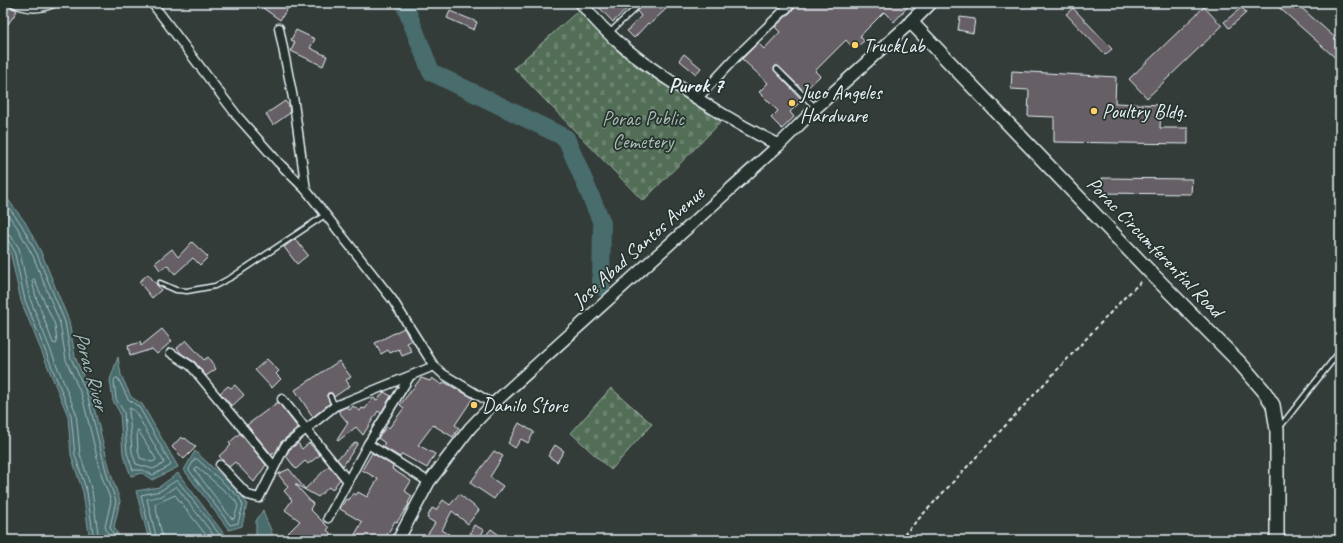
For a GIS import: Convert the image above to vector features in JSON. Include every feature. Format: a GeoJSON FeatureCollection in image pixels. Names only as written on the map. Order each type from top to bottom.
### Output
{"type":"FeatureCollection","features":[{"type":"Feature","properties":{"kind":"main road","name":"Jose Abad Santos Avenue"},"geometry":{"type":"LineString","coordinates":[[398,540],[429,482],[470,428],[493,404],[779,145],[816,108],[930,3]]}},
{"type":"Feature","properties":{"kind":"main road"},"geometry":{"type":"LineString","coordinates":[[585,4],[608,34],[640,60],[698,99],[754,133],[779,145]]}},
{"type":"Feature","properties":{"kind":"main road","name":"Porac Circumferential Road"},"geometry":{"type":"LineString","coordinates":[[911,22],[1150,272],[1239,362],[1264,391],[1273,405],[1277,430],[1276,540]]}},
{"type":"Feature","properties":{"kind":"street"},"geometry":{"type":"LineString","coordinates":[[15,3],[24,7],[33,8],[41,8],[53,3]]}},
{"type":"Feature","properties":{"kind":"street"},"geometry":{"type":"LineString","coordinates":[[152,3],[238,117],[278,162],[306,190],[324,215],[392,299],[434,366],[443,374],[493,404]]}},
{"type":"Feature","properties":{"kind":"street"},"geometry":{"type":"LineString","coordinates":[[698,99],[737,56],[792,3]]}},
{"type":"Feature","properties":{"kind":"street"},"geometry":{"type":"LineString","coordinates":[[279,28],[294,103],[306,190]]}},
{"type":"Feature","properties":{"kind":"street"},"geometry":{"type":"LineString","coordinates":[[171,353],[191,366],[274,466]]}},
{"type":"Feature","properties":{"kind":"street"},"geometry":{"type":"LineString","coordinates":[[220,465],[248,495],[259,498],[285,446],[335,406],[434,366]]}},
{"type":"Feature","properties":{"kind":"street"},"geometry":{"type":"LineString","coordinates":[[328,518],[368,444],[410,376]]}},
{"type":"Feature","properties":{"kind":"street"},"geometry":{"type":"LineString","coordinates":[[282,399],[348,481]]}},
{"type":"Feature","properties":{"kind":"street"},"geometry":{"type":"LineString","coordinates":[[368,444],[429,482]]}},
{"type":"Feature","properties":{"kind":"lane"},"geometry":{"type":"LineString","coordinates":[[608,34],[641,3]]}},
{"type":"Feature","properties":{"kind":"lane"},"geometry":{"type":"LineString","coordinates":[[777,69],[816,108]]}},
{"type":"Feature","properties":{"kind":"lane"},"geometry":{"type":"LineString","coordinates":[[160,283],[176,290],[187,291],[215,286],[232,277],[324,215]]}},
{"type":"Feature","properties":{"kind":"lane"},"geometry":{"type":"LineString","coordinates":[[1277,430],[1340,351]]}},
{"type":"Feature","properties":{"kind":"lane"},"geometry":{"type":"LineString","coordinates":[[330,396],[335,406]]}},
{"type":"Feature","properties":{"kind":"path"},"geometry":{"type":"LineString","coordinates":[[899,540],[1150,272]]}},
{"type":"Feature","properties":{"kind":"green space","name":"Porac Public Cemetery"},"geometry":{"type":"Polygon","coordinates":[[[579,10],[615,49],[637,67],[721,122],[643,201],[514,68],[579,10]]]}},
{"type":"Feature","properties":{"kind":"green space"},"geometry":{"type":"Polygon","coordinates":[[[611,388],[652,424],[611,470],[571,433],[611,388]]]}},
{"type":"Feature","properties":{"kind":"water"},"geometry":{"type":"Polygon","coordinates":[[[3,193],[25,222],[41,252],[69,321],[75,357],[90,392],[111,474],[120,501],[114,527],[121,540],[90,540],[83,492],[71,455],[68,416],[21,301],[10,251],[3,241],[3,193]]]}},
{"type":"Feature","properties":{"kind":"water"},"geometry":{"type":"Polygon","coordinates":[[[118,357],[121,375],[131,397],[142,404],[178,467],[152,480],[142,473],[131,476],[123,454],[120,413],[113,401],[110,380],[118,357]]]}},
{"type":"Feature","properties":{"kind":"water"},"geometry":{"type":"Polygon","coordinates":[[[195,451],[242,495],[247,504],[242,526],[229,530],[184,470],[195,451]]]}},
{"type":"Feature","properties":{"kind":"water"},"geometry":{"type":"Polygon","coordinates":[[[178,473],[224,534],[225,540],[149,540],[136,491],[159,487],[178,473]]]}},
{"type":"Feature","properties":{"kind":"water"},"geometry":{"type":"Polygon","coordinates":[[[263,510],[272,532],[273,540],[256,540],[256,521],[263,510]]]}},
{"type":"Feature","properties":{"kind":"building"},"geometry":{"type":"Polygon","coordinates":[[[3,3],[6,3],[17,11],[8,24],[3,21],[3,3]]]}},
{"type":"Feature","properties":{"kind":"building"},"geometry":{"type":"Polygon","coordinates":[[[267,3],[291,3],[280,20],[263,8],[267,3]]]}},
{"type":"Feature","properties":{"kind":"building"},"geometry":{"type":"Polygon","coordinates":[[[595,3],[636,3],[633,6],[631,5],[613,22],[595,3]]]}},
{"type":"Feature","properties":{"kind":"building"},"geometry":{"type":"Polygon","coordinates":[[[644,3],[664,3],[668,7],[650,24],[648,23],[634,38],[627,31],[641,16],[637,11],[644,3]]]}},
{"type":"Feature","properties":{"kind":"building"},"geometry":{"type":"Polygon","coordinates":[[[797,3],[911,3],[894,22],[884,12],[860,36],[864,41],[854,49],[846,40],[815,71],[820,76],[804,91],[779,67],[775,66],[775,71],[802,100],[790,112],[794,117],[782,129],[771,118],[778,111],[759,92],[768,83],[742,59],[758,43],[764,49],[780,32],[775,27],[796,7],[797,3]]]}},
{"type":"Feature","properties":{"kind":"building"},"geometry":{"type":"Polygon","coordinates":[[[1274,3],[1296,3],[1340,42],[1340,62],[1274,3]]]}},
{"type":"Feature","properties":{"kind":"building"},"geometry":{"type":"Polygon","coordinates":[[[1204,7],[1222,26],[1147,98],[1129,79],[1204,7]]]}},
{"type":"Feature","properties":{"kind":"building"},"geometry":{"type":"Polygon","coordinates":[[[1242,7],[1246,13],[1229,28],[1224,22],[1242,7]]]}},
{"type":"Feature","properties":{"kind":"building"},"geometry":{"type":"Polygon","coordinates":[[[1073,8],[1112,49],[1105,55],[1066,14],[1073,8]]]}},
{"type":"Feature","properties":{"kind":"building"},"geometry":{"type":"Polygon","coordinates":[[[450,11],[477,22],[474,30],[447,18],[450,11]]]}},
{"type":"Feature","properties":{"kind":"building"},"geometry":{"type":"Polygon","coordinates":[[[960,17],[975,19],[973,33],[958,30],[960,17]]]}},
{"type":"Feature","properties":{"kind":"building"},"geometry":{"type":"Polygon","coordinates":[[[296,30],[315,39],[310,48],[327,56],[323,66],[291,51],[295,42],[291,40],[296,30]]]}},
{"type":"Feature","properties":{"kind":"building"},"geometry":{"type":"Polygon","coordinates":[[[684,54],[701,68],[696,74],[679,60],[684,54]]]}},
{"type":"Feature","properties":{"kind":"building"},"geometry":{"type":"Polygon","coordinates":[[[1012,71],[1116,77],[1115,103],[1161,105],[1160,128],[1188,128],[1188,144],[1054,142],[1054,117],[1028,116],[1029,90],[1011,89],[1012,71]]]}},
{"type":"Feature","properties":{"kind":"building"},"geometry":{"type":"Polygon","coordinates":[[[285,101],[289,106],[290,113],[273,125],[266,114],[285,101]]]}},
{"type":"Feature","properties":{"kind":"building"},"geometry":{"type":"Polygon","coordinates":[[[1102,178],[1192,179],[1191,194],[1102,193],[1102,178]]]}},
{"type":"Feature","properties":{"kind":"building"},"geometry":{"type":"Polygon","coordinates":[[[295,239],[308,255],[297,264],[284,247],[295,239]]]}},
{"type":"Feature","properties":{"kind":"building"},"geometry":{"type":"Polygon","coordinates":[[[192,242],[208,257],[200,265],[193,258],[175,274],[167,265],[160,270],[155,263],[172,249],[178,257],[192,242]]]}},
{"type":"Feature","properties":{"kind":"building"},"geometry":{"type":"Polygon","coordinates":[[[148,274],[161,290],[152,298],[139,282],[148,274]]]}},
{"type":"Feature","properties":{"kind":"building"},"geometry":{"type":"Polygon","coordinates":[[[404,328],[411,341],[407,343],[412,352],[402,356],[399,349],[390,353],[388,350],[381,354],[375,343],[404,328]]]}},
{"type":"Feature","properties":{"kind":"building"},"geometry":{"type":"Polygon","coordinates":[[[162,329],[172,341],[157,354],[152,349],[130,356],[128,346],[140,342],[141,346],[162,329]]]}},
{"type":"Feature","properties":{"kind":"building"},"geometry":{"type":"Polygon","coordinates":[[[186,340],[204,360],[208,357],[216,369],[206,376],[195,362],[182,354],[177,348],[186,340]]]}},
{"type":"Feature","properties":{"kind":"building"},"geometry":{"type":"Polygon","coordinates":[[[267,359],[279,371],[276,374],[281,379],[272,388],[255,370],[267,359]]]}},
{"type":"Feature","properties":{"kind":"building"},"geometry":{"type":"Polygon","coordinates":[[[339,361],[351,377],[346,380],[350,386],[334,397],[332,393],[328,393],[327,396],[330,403],[313,417],[295,390],[339,361]]]}},
{"type":"Feature","properties":{"kind":"building"},"geometry":{"type":"Polygon","coordinates":[[[421,378],[430,381],[432,378],[442,385],[444,382],[473,398],[455,425],[459,428],[453,437],[433,425],[418,445],[435,454],[427,468],[402,454],[400,457],[382,446],[385,443],[378,438],[387,426],[389,428],[404,408],[400,405],[421,378]]]}},
{"type":"Feature","properties":{"kind":"building"},"geometry":{"type":"Polygon","coordinates":[[[235,385],[244,395],[232,406],[220,393],[228,386],[231,388],[235,385]]]}},
{"type":"Feature","properties":{"kind":"building"},"geometry":{"type":"Polygon","coordinates":[[[384,392],[391,396],[381,413],[378,411],[363,435],[356,427],[338,441],[337,440],[348,423],[338,411],[346,407],[350,410],[353,406],[360,411],[362,408],[365,409],[373,398],[377,400],[384,392]]]}},
{"type":"Feature","properties":{"kind":"building"},"geometry":{"type":"Polygon","coordinates":[[[278,402],[298,428],[281,442],[275,454],[273,452],[272,455],[247,425],[278,402]]]}},
{"type":"Feature","properties":{"kind":"building"},"geometry":{"type":"Polygon","coordinates":[[[519,423],[534,432],[528,443],[521,439],[515,448],[508,443],[519,423]]]}},
{"type":"Feature","properties":{"kind":"building"},"geometry":{"type":"Polygon","coordinates":[[[240,433],[266,465],[254,482],[235,462],[229,467],[219,456],[231,445],[229,443],[240,433]]]}},
{"type":"Feature","properties":{"kind":"building"},"geometry":{"type":"Polygon","coordinates":[[[181,437],[184,439],[185,438],[196,447],[184,459],[172,447],[181,437]]]}},
{"type":"Feature","properties":{"kind":"building"},"geometry":{"type":"Polygon","coordinates":[[[356,442],[358,443],[343,466],[337,459],[356,442]]]}},
{"type":"Feature","properties":{"kind":"building"},"geometry":{"type":"Polygon","coordinates":[[[298,443],[302,449],[309,443],[320,455],[308,464],[305,461],[296,469],[286,456],[289,450],[298,443]]]}},
{"type":"Feature","properties":{"kind":"building"},"geometry":{"type":"Polygon","coordinates":[[[555,445],[564,451],[557,462],[548,456],[555,445]]]}},
{"type":"Feature","properties":{"kind":"building"},"geometry":{"type":"Polygon","coordinates":[[[494,451],[503,456],[490,477],[503,486],[494,499],[470,483],[494,451]]]}},
{"type":"Feature","properties":{"kind":"building"},"geometry":{"type":"Polygon","coordinates":[[[372,453],[393,466],[392,469],[411,481],[405,491],[412,496],[408,503],[409,504],[397,522],[395,521],[384,540],[352,540],[362,522],[340,509],[346,499],[349,500],[353,493],[356,495],[358,492],[367,497],[378,479],[362,470],[372,453]]]}},
{"type":"Feature","properties":{"kind":"building"},"geometry":{"type":"Polygon","coordinates":[[[329,466],[340,479],[332,490],[329,487],[318,497],[295,484],[313,504],[310,509],[329,528],[327,530],[338,540],[281,540],[300,521],[285,510],[292,500],[284,491],[288,487],[278,474],[289,469],[305,489],[329,466]]]}},
{"type":"Feature","properties":{"kind":"building"},"geometry":{"type":"Polygon","coordinates":[[[459,494],[479,510],[468,524],[452,511],[442,530],[458,540],[424,540],[435,523],[427,518],[432,508],[436,510],[443,500],[450,505],[459,494]]]}},
{"type":"Feature","properties":{"kind":"building"},"geometry":{"type":"Polygon","coordinates":[[[474,525],[484,530],[479,538],[470,533],[474,525]]]}},
{"type":"Feature","properties":{"kind":"building"},"geometry":{"type":"Polygon","coordinates":[[[491,529],[506,540],[482,540],[491,529]]]}},
{"type":"Feature","properties":{"kind":"waterway"},"geometry":{"type":"LineString","coordinates":[[404,3],[431,72],[566,138],[602,223],[601,287]]}},
{"type":"Feature","properties":{"kind":"place","name":"TruckLab"},"geometry":{"type":"Point","coordinates":[855,45]}},
{"type":"Feature","properties":{"kind":"place","name":"Juco Angeles Hardware"},"geometry":{"type":"Point","coordinates":[792,103]}},
{"type":"Feature","properties":{"kind":"place","name":"Poultry Bldg."},"geometry":{"type":"Point","coordinates":[1094,111]}},
{"type":"Feature","properties":{"kind":"place","name":"Danilo Store"},"geometry":{"type":"Point","coordinates":[474,405]}},
{"type":"Feature","properties":{"kind":"district","name":"Purok 7"},"geometry":{"type":"Point","coordinates":[696,85]}},
{"type":"Feature","properties":{"kind":"water label","name":"Porac River"},"geometry":{"type":"Point","coordinates":[91,370]}}]}
